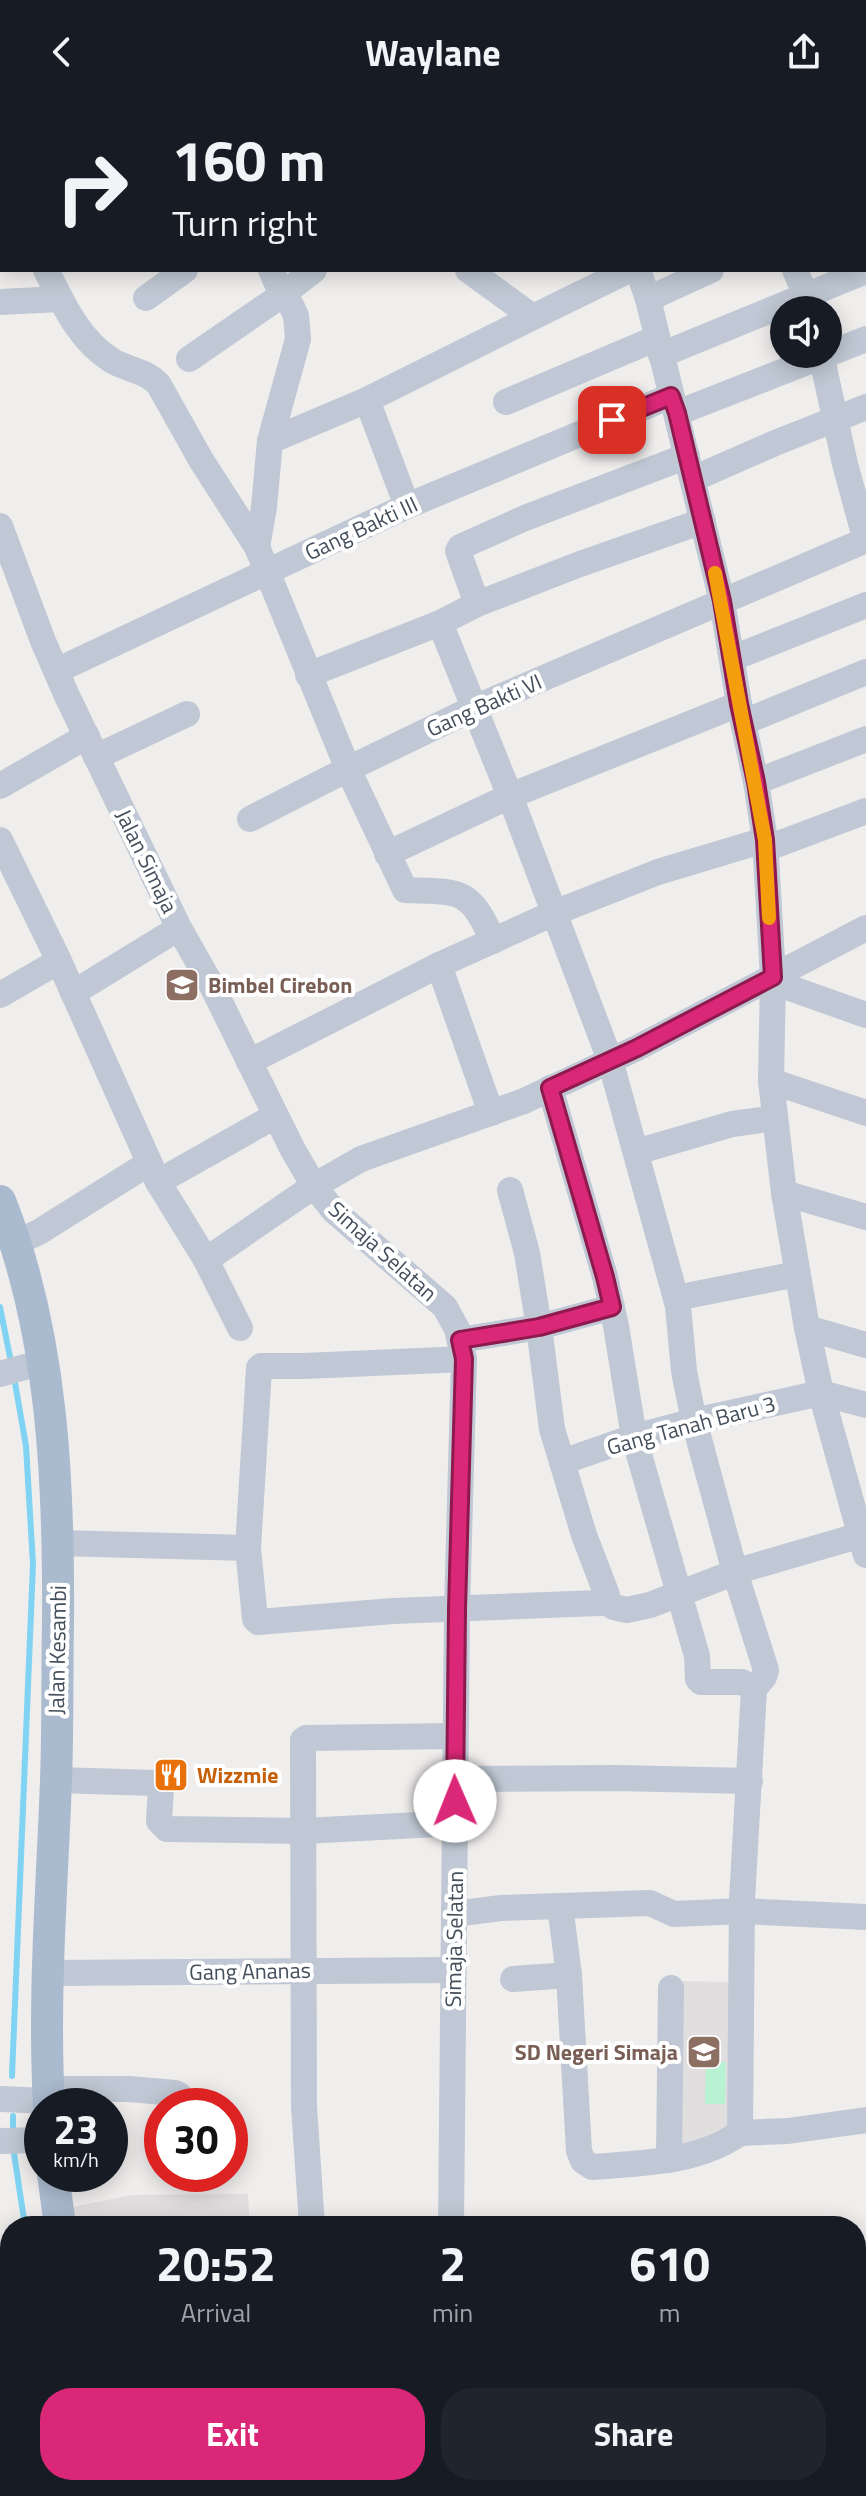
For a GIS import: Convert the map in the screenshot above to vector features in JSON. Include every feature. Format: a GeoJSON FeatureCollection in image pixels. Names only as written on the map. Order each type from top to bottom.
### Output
{"type":"FeatureCollection","features":[{"type":"Feature","properties":{"kind":"main road","name":"Jalan Kesambi"},"geometry":{"type":"LineString","coordinates":[[0,1201],[28,1286],[17,1369],[53,1444],[59,1543],[56,1780],[48,1973],[31,2088]]}},
{"type":"Feature","properties":{"kind":"main road"},"geometry":{"type":"LineString","coordinates":[[55,2192],[59,2216]]}},
{"type":"Feature","properties":{"kind":"street"},"geometry":{"type":"LineString","coordinates":[[47,272],[78,328],[94,347],[130,370],[152,376],[159,385],[262,559],[348,769],[405,890],[450,891],[472,901],[493,941]]}},
{"type":"Feature","properties":{"kind":"street"},"geometry":{"type":"LineString","coordinates":[[146,298],[182,272]]}},
{"type":"Feature","properties":{"kind":"street"},"geometry":{"type":"LineString","coordinates":[[262,559],[270,441],[298,339],[296,316],[272,272]]}},
{"type":"Feature","properties":{"kind":"street"},"geometry":{"type":"LineString","coordinates":[[189,359],[311,272]]}},
{"type":"Feature","properties":{"kind":"street"},"geometry":{"type":"LineString","coordinates":[[471,272],[533,317]]}},
{"type":"Feature","properties":{"kind":"street"},"geometry":{"type":"LineString","coordinates":[[270,441],[367,400],[625,272]]}},
{"type":"Feature","properties":{"kind":"street"},"geometry":{"type":"LineString","coordinates":[[612,1307],[462,1350],[261,1366],[258,1371],[248,1548],[255,1619],[258,1622],[393,1611],[604,1601],[627,1610],[650,1605],[735,1572],[863,1545],[821,1393],[784,1193],[771,1081],[773,980],[765,845],[756,782],[722,601],[639,272]]}},
{"type":"Feature","properties":{"kind":"street"},"geometry":{"type":"LineString","coordinates":[[648,299],[707,272]]}},
{"type":"Feature","properties":{"kind":"street"},"geometry":{"type":"LineString","coordinates":[[796,272],[806,296]]}},
{"type":"Feature","properties":{"kind":"street"},"geometry":{"type":"LineString","coordinates":[[821,296],[864,272]]}},
{"type":"Feature","properties":{"kind":"street"},"geometry":{"type":"LineString","coordinates":[[0,302],[60,299]]}},
{"type":"Feature","properties":{"kind":"street"},"geometry":{"type":"LineString","coordinates":[[506,402],[557,378],[770,314]]}},
{"type":"Feature","properties":{"kind":"street","name":"Gang Bakti III"},"geometry":{"type":"LineString","coordinates":[[842,348],[866,339]]}},
{"type":"Feature","properties":{"kind":"street","name":"Gang Bakti III"},"geometry":{"type":"LineString","coordinates":[[56,671],[262,559],[674,405],[785,368]]}},
{"type":"Feature","properties":{"kind":"street"},"geometry":{"type":"LineString","coordinates":[[826,368],[836,420],[866,537]]}},
{"type":"Feature","properties":{"kind":"street"},"geometry":{"type":"LineString","coordinates":[[367,400],[407,506]]}},
{"type":"Feature","properties":{"kind":"street"},"geometry":{"type":"LineString","coordinates":[[477,604],[458,551],[460,547],[525,518],[775,443],[866,407]]}},
{"type":"Feature","properties":{"kind":"street"},"geometry":{"type":"LineString","coordinates":[[308,675],[440,623],[477,604],[703,521]]}},
{"type":"Feature","properties":{"kind":"street","name":"Jalan Simaja"},"geometry":{"type":"LineString","coordinates":[[0,526],[56,671],[179,928],[314,1186]]}},
{"type":"Feature","properties":{"kind":"street","name":"Gang Bakti VI"},"geometry":{"type":"LineString","coordinates":[[250,819],[474,708],[866,537]]}},
{"type":"Feature","properties":{"kind":"street"},"geometry":{"type":"LineString","coordinates":[[733,658],[866,605]]}},
{"type":"Feature","properties":{"kind":"street"},"geometry":{"type":"LineString","coordinates":[[440,623],[510,796],[610,1060],[676,1298],[684,1371],[694,1421],[735,1572],[766,1670],[754,1689],[742,1911],[740,2133]]}},
{"type":"Feature","properties":{"kind":"street"},"geometry":{"type":"LineString","coordinates":[[387,854],[510,796],[866,672]]}},
{"type":"Feature","properties":{"kind":"street"},"geometry":{"type":"LineString","coordinates":[[0,786],[92,746],[187,714]]}},
{"type":"Feature","properties":{"kind":"street"},"geometry":{"type":"LineString","coordinates":[[756,782],[866,739]]}},
{"type":"Feature","properties":{"kind":"street"},"geometry":{"type":"LineString","coordinates":[[249,1062],[439,965],[554,913],[658,872],[765,845],[866,811]]}},
{"type":"Feature","properties":{"kind":"street"},"geometry":{"type":"LineString","coordinates":[[0,840],[59,961],[153,1173],[206,1260],[240,1328]]}},
{"type":"Feature","properties":{"kind":"street"},"geometry":{"type":"LineString","coordinates":[[73,993],[179,928]]}},
{"type":"Feature","properties":{"kind":"street"},"geometry":{"type":"LineString","coordinates":[[206,1260],[314,1186],[361,1159],[524,1101],[773,980],[866,928]]}},
{"type":"Feature","properties":{"kind":"street"},"geometry":{"type":"LineString","coordinates":[[0,995],[59,961]]}},
{"type":"Feature","properties":{"kind":"street"},"geometry":{"type":"LineString","coordinates":[[439,965],[491,1113]]}},
{"type":"Feature","properties":{"kind":"street"},"geometry":{"type":"LineString","coordinates":[[773,980],[866,1015]]}},
{"type":"Feature","properties":{"kind":"street"},"geometry":{"type":"LineString","coordinates":[[771,1081],[866,1113]]}},
{"type":"Feature","properties":{"kind":"street"},"geometry":{"type":"LineString","coordinates":[[550,1088],[605,1277],[634,1437],[697,1656],[698,1679],[701,1682],[742,1682],[754,1689]]}},
{"type":"Feature","properties":{"kind":"street"},"geometry":{"type":"LineString","coordinates":[[16,1243],[153,1173],[275,1116]]}},
{"type":"Feature","properties":{"kind":"street"},"geometry":{"type":"LineString","coordinates":[[636,1152],[732,1124],[775,1118]]}},
{"type":"Feature","properties":{"kind":"street","name":"Simaja Selatan"},"geometry":{"type":"LineString","coordinates":[[314,1186],[334,1211],[445,1307],[462,1350],[451,2216]]}},
{"type":"Feature","properties":{"kind":"street"},"geometry":{"type":"LineString","coordinates":[[510,1190],[527,1253],[552,1429],[584,1535],[607,1595],[604,1601]]}},
{"type":"Feature","properties":{"kind":"street"},"geometry":{"type":"LineString","coordinates":[[784,1193],[866,1217]]}},
{"type":"Feature","properties":{"kind":"street"},"geometry":{"type":"LineString","coordinates":[[676,1298],[797,1274]]}},
{"type":"Feature","properties":{"kind":"street"},"geometry":{"type":"LineString","coordinates":[[807,1328],[866,1345]]}},
{"type":"Feature","properties":{"kind":"street"},"geometry":{"type":"LineString","coordinates":[[821,1393],[866,1405]]}},
{"type":"Feature","properties":{"kind":"street","name":"Gang Tanah Baru 3"},"geometry":{"type":"LineString","coordinates":[[562,1462],[634,1437],[694,1421],[821,1393]]}},
{"type":"Feature","properties":{"kind":"street"},"geometry":{"type":"LineString","coordinates":[[59,1543],[248,1548]]}},
{"type":"Feature","properties":{"kind":"street"},"geometry":{"type":"LineString","coordinates":[[311,2216],[304,2106],[302,1743],[306,1738],[455,1736]]}},
{"type":"Feature","properties":{"kind":"street"},"geometry":{"type":"LineString","coordinates":[[455,1779],[750,1781]]}},
{"type":"Feature","properties":{"kind":"street"},"geometry":{"type":"LineString","coordinates":[[56,1780],[155,1783],[161,1787],[159,1821],[167,1829],[304,1831],[456,1823]]}},
{"type":"Feature","properties":{"kind":"street"},"geometry":{"type":"LineString","coordinates":[[454,1914],[650,1903],[674,1914],[742,1911],[866,1917]]}},
{"type":"Feature","properties":{"kind":"street"},"geometry":{"type":"LineString","coordinates":[[560,1906],[569,1975],[579,2151],[583,2161],[592,2167],[669,2160],[710,2151],[740,2133],[788,2131],[866,2120]]}},
{"type":"Feature","properties":{"kind":"street","name":"Gang Ananas"},"geometry":{"type":"LineString","coordinates":[[48,1973],[453,1970]]}},
{"type":"Feature","properties":{"kind":"street"},"geometry":{"type":"LineString","coordinates":[[513,1979],[569,1975]]}},
{"type":"Feature","properties":{"kind":"street"},"geometry":{"type":"LineString","coordinates":[[669,2160],[671,1988]]}},
{"type":"Feature","properties":{"kind":"shaded area","name":"SD Negeri Simaja"},"geometry":{"type":"Polygon","coordinates":[[[672,1981],[739,1982],[736,2122],[697,2148],[670,2148],[672,1981]]]}},
{"type":"Feature","properties":{"kind":"shaded area"},"geometry":{"type":"Polygon","coordinates":[[[248,2194],[249,2216],[73,2216],[72,2207],[132,2195],[248,2194]]]}},
{"type":"Feature","properties":{"kind":"green space"},"geometry":{"type":"Polygon","coordinates":[[[706,2062],[726,2062],[725,2104],[705,2104],[706,2062]]]}},
{"type":"Feature","properties":{"kind":"waterway"},"geometry":{"type":"LineString","coordinates":[[0,1307],[11,1362]]}},
{"type":"Feature","properties":{"kind":"waterway"},"geometry":{"type":"LineString","coordinates":[[12,2076],[33,1564],[26,1446],[14,1377]]}},
{"type":"Feature","properties":{"kind":"waterway"},"geometry":{"type":"LineString","coordinates":[[13,2116],[13,2135]]}},
{"type":"Feature","properties":{"kind":"waterway"},"geometry":{"type":"LineString","coordinates":[[13,2147],[23,2216]]}},
{"type":"Feature","properties":{"kind":"slow traffic"},"geometry":{"type":"LineString","coordinates":[[715,573],[765,840],[769,918]]}},
{"type":"Feature","properties":{"kind":"place","name":"Bimbel Cirebon"},"geometry":{"type":"Point","coordinates":[182,985]}},
{"type":"Feature","properties":{"kind":"place","name":"Wizzmie"},"geometry":{"type":"Point","coordinates":[171,1775]}},
{"type":"Feature","properties":{"kind":"place","name":"SD Negeri Simaja"},"geometry":{"type":"Point","coordinates":[704,2052]}},
{"type":"Feature","properties":{"kind":"route"},"geometry":{"type":"LineString","coordinates":[[455,1801],[464,1359],[460,1340],[539,1327],[612,1307],[550,1088],[637,1048],[773,977],[765,840],[756,782],[722,601],[677,413],[671,396],[612,420]]}}]}
